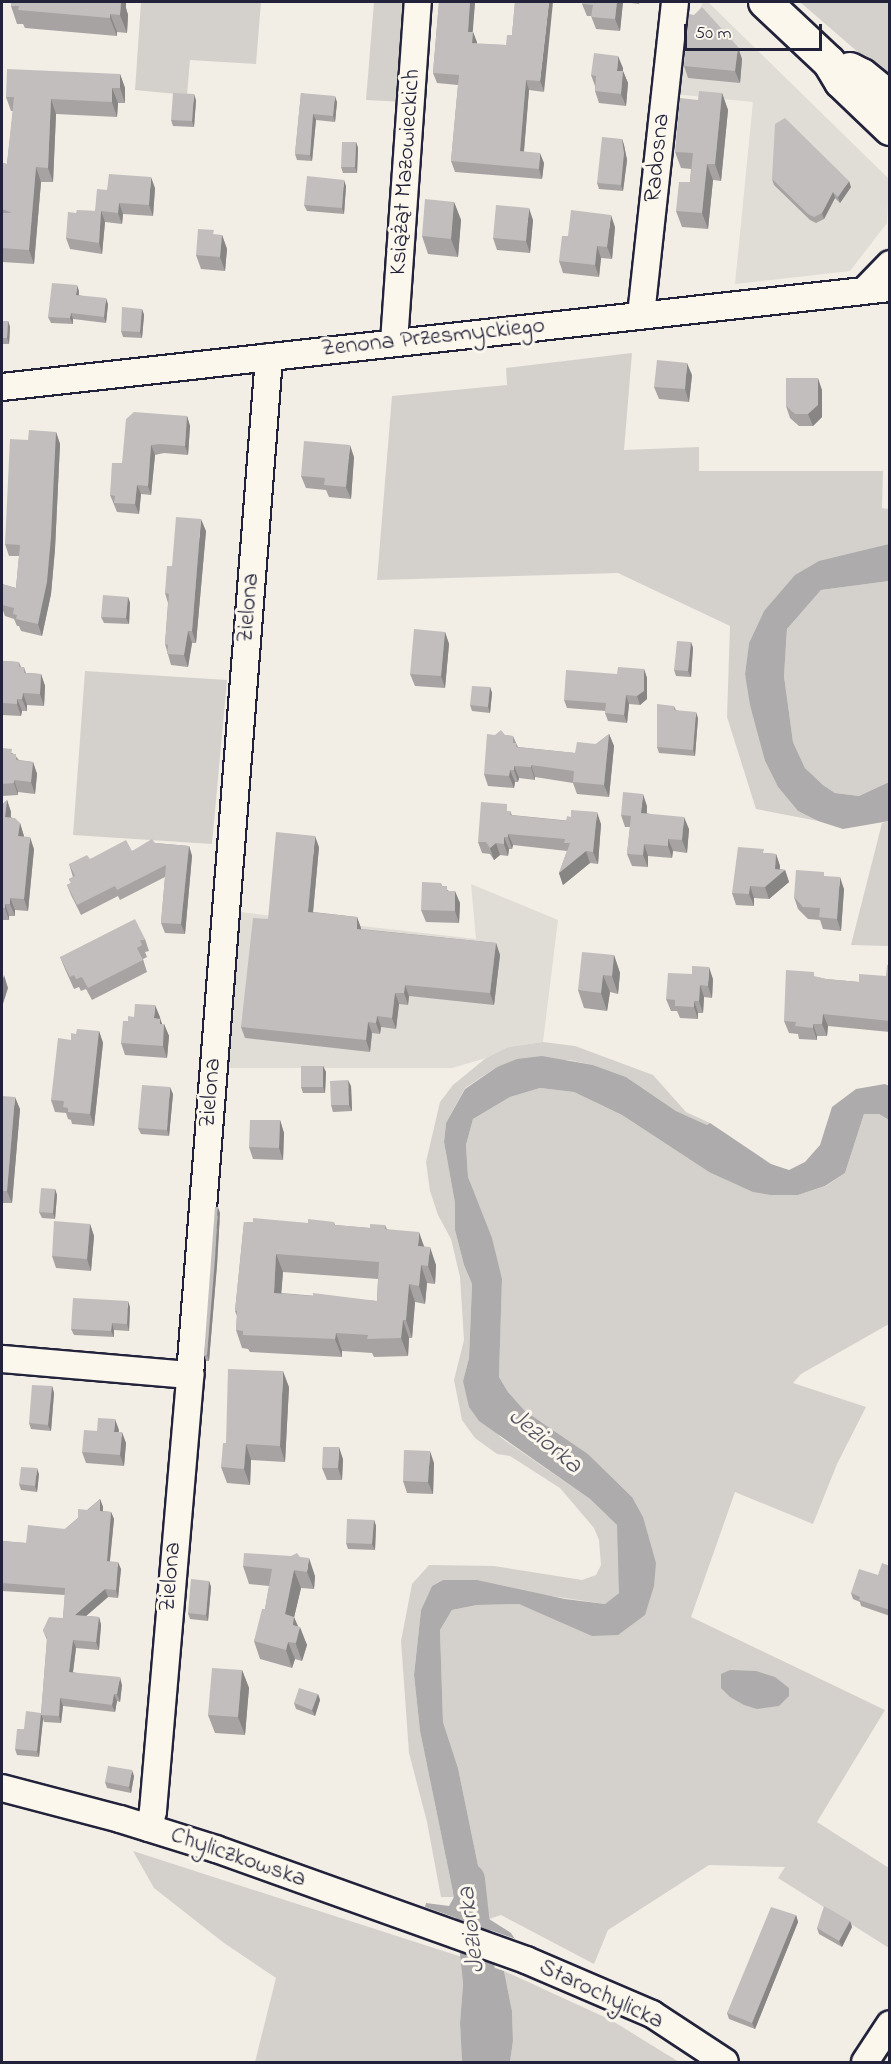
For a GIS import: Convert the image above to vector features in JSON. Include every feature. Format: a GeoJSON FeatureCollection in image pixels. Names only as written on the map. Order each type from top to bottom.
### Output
{"type":"FeatureCollection","features":[{"type":"Feature","properties":{"kind":"main road"},"geometry":{"type":"LineString","coordinates":[[765,2],[829,62],[841,82],[890,129]]}},
{"type":"Feature","properties":{"kind":"main road"},"geometry":{"type":"LineString","coordinates":[[829,62],[862,75],[890,98]]}},
{"type":"Feature","properties":{"kind":"street","name":"Książąt Mazowieckich"},"geometry":{"type":"LineString","coordinates":[[394,342],[418,2]]}},
{"type":"Feature","properties":{"kind":"street","name":"Radosna"},"geometry":{"type":"LineString","coordinates":[[641,315],[675,2]]}},
{"type":"Feature","properties":{"kind":"street","name":"Zenona Przesmyckiego"},"geometry":{"type":"LineString","coordinates":[[2,387],[878,289],[890,264]]}},
{"type":"Feature","properties":{"kind":"street","name":"Zielona"},"geometry":{"type":"LineString","coordinates":[[149,1828],[153,1811],[190,1377],[269,357]]}},
{"type":"Feature","properties":{"kind":"street"},"geometry":{"type":"LineString","coordinates":[[2,1359],[190,1377]]}},
{"type":"Feature","properties":{"kind":"street","name":"Chyliczkowska"},"geometry":{"type":"LineString","coordinates":[[2,1788],[149,1828],[247,1860],[470,1940]]}},
{"type":"Feature","properties":{"kind":"street","name":"Starochylicka"},"geometry":{"type":"LineString","coordinates":[[470,1940],[526,1960],[652,2014],[725,2062]]}},
{"type":"Feature","properties":{"kind":"street"},"geometry":{"type":"LineString","coordinates":[[865,2062],[890,2024]]}},
{"type":"Feature","properties":{"kind":"shaded area"},"geometry":{"type":"Polygon","coordinates":[[[141,2],[261,2],[256,64],[190,60],[187,95],[135,90],[141,2]]]}},
{"type":"Feature","properties":{"kind":"shaded area"},"geometry":{"type":"Polygon","coordinates":[[[374,2],[413,2],[405,102],[366,100],[374,2]]]}},
{"type":"Feature","properties":{"kind":"shaded area"},"geometry":{"type":"Polygon","coordinates":[[[703,2],[708,2],[889,179],[887,223],[850,271],[735,284],[753,102],[674,94],[681,18],[688,20],[699,11],[703,2]]]}},
{"type":"Feature","properties":{"kind":"shaded area"},"geometry":{"type":"Polygon","coordinates":[[[800,2],[889,2],[889,79],[800,2]]]}},
{"type":"Feature","properties":{"kind":"shaded area"},"geometry":{"type":"Polygon","coordinates":[[[632,353],[624,450],[699,447],[699,471],[883,471],[882,508],[889,509],[889,544],[855,553],[764,611],[749,643],[745,674],[765,761],[778,787],[798,811],[818,821],[756,809],[727,717],[730,626],[618,573],[377,580],[392,396],[507,385],[506,368],[632,353]]]}},
{"type":"Feature","properties":{"kind":"shaded area"},"geometry":{"type":"Polygon","coordinates":[[[889,581],[889,782],[859,796],[835,793],[805,768],[793,742],[784,676],[787,629],[821,590],[889,581]]]}},
{"type":"Feature","properties":{"kind":"shaded area"},"geometry":{"type":"Polygon","coordinates":[[[85,671],[227,680],[212,844],[73,835],[85,671]]]}},
{"type":"Feature","properties":{"kind":"shaded area"},"geometry":{"type":"Polygon","coordinates":[[[889,821],[889,946],[851,945],[882,823],[889,821]]]}},
{"type":"Feature","properties":{"kind":"shaded area"},"geometry":{"type":"Polygon","coordinates":[[[471,884],[558,920],[543,1042],[508,1047],[486,1058],[452,1068],[218,1068],[231,911],[476,939],[471,884]]]}},
{"type":"Feature","properties":{"kind":"shaded area"},"geometry":{"type":"Polygon","coordinates":[[[543,1042],[575,1046],[653,1075],[686,1112],[710,1123],[707,1125],[676,1111],[626,1077],[593,1065],[569,1060],[517,1060],[497,1067],[465,1088],[446,1123],[444,1142],[455,1203],[455,1230],[464,1265],[472,1284],[469,1358],[463,1381],[500,1437],[590,1499],[617,1525],[620,1548],[619,1593],[605,1604],[443,1580],[432,1586],[421,1610],[414,1675],[420,1731],[454,1897],[441,1897],[427,1822],[409,1753],[401,1641],[412,1584],[429,1565],[494,1566],[582,1580],[596,1575],[601,1565],[599,1540],[594,1528],[560,1488],[510,1456],[497,1454],[475,1438],[462,1420],[454,1380],[464,1340],[460,1277],[451,1239],[438,1215],[430,1191],[426,1162],[440,1102],[453,1085],[486,1058],[508,1047],[543,1042]]]}},
{"type":"Feature","properties":{"kind":"shaded area"},"geometry":{"type":"Polygon","coordinates":[[[540,1088],[574,1092],[622,1115],[709,1172],[798,1195],[826,1186],[845,1173],[864,1114],[879,1114],[889,1120],[889,1324],[801,1374],[793,1383],[866,1407],[837,1464],[813,1524],[735,1492],[691,1617],[885,1710],[817,1822],[889,1868],[889,1948],[778,1878],[785,1867],[709,1865],[608,1930],[594,1964],[501,1915],[489,1919],[458,1768],[443,1722],[440,1630],[452,1610],[477,1605],[519,1604],[618,1635],[632,1497],[588,1454],[525,1411],[508,1392],[499,1377],[502,1279],[468,1177],[466,1145],[473,1119],[510,1097],[540,1088]]]}},
{"type":"Feature","properties":{"kind":"shaded area"},"geometry":{"type":"Polygon","coordinates":[[[133,1851],[465,1958],[460,2023],[462,2062],[255,2062],[276,1978],[224,1943],[154,1888],[133,1851]]]}},
{"type":"Feature","properties":{"kind":"shaded area"},"geometry":{"type":"Polygon","coordinates":[[[504,1971],[611,2020],[679,2062],[510,2062],[513,2041],[512,2011],[504,1971]]]}},
{"type":"Feature","properties":{"kind":"water"},"geometry":{"type":"Polygon","coordinates":[[[889,544],[889,581],[821,590],[787,629],[784,676],[793,742],[805,768],[835,793],[859,796],[889,782],[889,821],[843,829],[818,821],[798,811],[778,787],[765,761],[750,705],[745,674],[749,643],[764,611],[795,575],[819,561],[889,544]]]}},
{"type":"Feature","properties":{"kind":"water"},"geometry":{"type":"Polygon","coordinates":[[[542,1056],[593,1065],[626,1077],[676,1111],[707,1125],[710,1123],[771,1164],[789,1170],[805,1162],[820,1145],[832,1107],[856,1089],[885,1084],[889,1086],[889,1120],[879,1114],[864,1114],[845,1173],[825,1186],[798,1195],[771,1195],[753,1192],[709,1172],[622,1115],[574,1092],[540,1088],[510,1097],[473,1119],[466,1145],[468,1177],[492,1238],[502,1279],[499,1377],[508,1392],[525,1411],[588,1454],[632,1497],[643,1517],[656,1563],[654,1586],[645,1615],[618,1635],[592,1636],[519,1604],[477,1605],[452,1610],[440,1630],[443,1722],[458,1768],[489,1919],[511,1933],[515,1939],[425,1907],[426,1903],[449,1906],[454,1897],[420,1731],[414,1675],[421,1610],[432,1586],[443,1580],[477,1580],[565,1599],[605,1604],[619,1593],[617,1525],[590,1499],[479,1421],[469,1407],[463,1381],[469,1358],[472,1284],[464,1265],[455,1230],[455,1203],[444,1142],[446,1123],[465,1089],[497,1067],[517,1059],[542,1056]]]}},
{"type":"Feature","properties":{"kind":"water"},"geometry":{"type":"Polygon","coordinates":[[[730,1670],[756,1671],[775,1677],[789,1688],[789,1696],[779,1706],[757,1709],[744,1705],[730,1697],[721,1688],[721,1674],[730,1670]]]}},
{"type":"Feature","properties":{"kind":"water"},"geometry":{"type":"Polygon","coordinates":[[[465,1958],[504,1971],[512,2011],[513,2041],[510,2062],[462,2062],[460,2023],[465,1958]]]}},
{"type":"Feature","properties":{"kind":"pier"},"geometry":{"type":"Polygon","coordinates":[[[422,1906],[518,1940],[514,1942],[424,1910],[422,1906]]]}},
{"type":"Feature","properties":{"kind":"building"},"geometry":{"type":"Polygon","coordinates":[[[11,2],[121,2],[120,15],[110,14],[110,18],[18,10],[19,6],[11,6],[11,2]]]}},
{"type":"Feature","properties":{"kind":"building"},"geometry":{"type":"Polygon","coordinates":[[[439,2],[470,2],[468,32],[473,32],[472,43],[506,45],[507,35],[512,35],[515,2],[549,2],[540,81],[526,80],[520,151],[540,153],[539,169],[451,161],[459,75],[433,73],[439,2]]]}},
{"type":"Feature","properties":{"kind":"building"},"geometry":{"type":"Polygon","coordinates":[[[583,2],[617,2],[615,19],[591,17],[593,5],[582,4],[583,2]]]}},
{"type":"Feature","properties":{"kind":"building"},"geometry":{"type":"Polygon","coordinates":[[[702,7],[738,47],[735,71],[684,66],[689,14],[694,15],[702,7]]]}},
{"type":"Feature","properties":{"kind":"building"},"geometry":{"type":"Polygon","coordinates":[[[594,53],[618,56],[617,71],[623,71],[621,94],[595,91],[596,76],[591,75],[594,53]]]}},
{"type":"Feature","properties":{"kind":"building"},"geometry":{"type":"Polygon","coordinates":[[[7,69],[120,74],[120,88],[112,88],[112,102],[51,99],[48,168],[36,167],[29,250],[2,248],[2,213],[12,213],[2,209],[2,163],[7,164],[14,97],[6,97],[7,69]]]}},
{"type":"Feature","properties":{"kind":"building"},"geometry":{"type":"Polygon","coordinates":[[[699,91],[722,93],[715,164],[707,164],[702,213],[676,211],[679,182],[690,182],[693,153],[675,152],[680,98],[698,100],[699,91]]]}},
{"type":"Feature","properties":{"kind":"building"},"geometry":{"type":"Polygon","coordinates":[[[173,93],[194,94],[192,121],[171,120],[173,93]]]}},
{"type":"Feature","properties":{"kind":"building"},"geometry":{"type":"Polygon","coordinates":[[[301,93],[335,96],[333,116],[313,114],[310,155],[295,154],[301,93]]]}},
{"type":"Feature","properties":{"kind":"building"},"geometry":{"type":"Polygon","coordinates":[[[785,118],[849,181],[838,197],[833,192],[822,213],[814,217],[808,214],[772,179],[775,124],[785,118]]]}},
{"type":"Feature","properties":{"kind":"building"},"geometry":{"type":"Polygon","coordinates":[[[602,137],[622,139],[624,153],[621,185],[597,183],[602,137]]]}},
{"type":"Feature","properties":{"kind":"building"},"geometry":{"type":"Polygon","coordinates":[[[342,142],[356,142],[355,167],[341,167],[342,142]]]}},
{"type":"Feature","properties":{"kind":"building"},"geometry":{"type":"Polygon","coordinates":[[[109,174],[151,177],[149,205],[119,203],[118,213],[101,211],[99,243],[66,238],[68,212],[95,211],[97,189],[107,190],[109,174]]]}},
{"type":"Feature","properties":{"kind":"building"},"geometry":{"type":"Polygon","coordinates":[[[307,176],[344,180],[342,208],[304,205],[307,176]]]}},
{"type":"Feature","properties":{"kind":"building"},"geometry":{"type":"Polygon","coordinates":[[[425,199],[454,202],[451,239],[422,236],[425,199]]]}},
{"type":"Feature","properties":{"kind":"building"},"geometry":{"type":"Polygon","coordinates":[[[496,205],[529,208],[526,241],[493,238],[496,205]]]}},
{"type":"Feature","properties":{"kind":"building"},"geometry":{"type":"Polygon","coordinates":[[[571,210],[611,215],[607,247],[597,246],[595,265],[559,261],[562,236],[568,236],[571,210]]]}},
{"type":"Feature","properties":{"kind":"building"},"geometry":{"type":"Polygon","coordinates":[[[198,229],[214,230],[213,234],[222,235],[220,257],[196,255],[198,229]]]}},
{"type":"Feature","properties":{"kind":"building"},"geometry":{"type":"Polygon","coordinates":[[[52,283],[77,285],[76,295],[106,298],[104,317],[71,313],[70,318],[48,317],[52,283]]]}},
{"type":"Feature","properties":{"kind":"building"},"geometry":{"type":"Polygon","coordinates":[[[122,307],[142,309],[140,332],[121,331],[122,307]]]}},
{"type":"Feature","properties":{"kind":"building"},"geometry":{"type":"Polygon","coordinates":[[[2,321],[8,321],[7,338],[2,338],[2,321]]]}},
{"type":"Feature","properties":{"kind":"building"},"geometry":{"type":"Polygon","coordinates":[[[657,360],[687,363],[685,389],[654,387],[657,360]]]}},
{"type":"Feature","properties":{"kind":"building"},"geometry":{"type":"Polygon","coordinates":[[[786,378],[818,378],[818,405],[808,414],[795,414],[786,406],[786,378]]]}},
{"type":"Feature","properties":{"kind":"building"},"geometry":{"type":"Polygon","coordinates":[[[134,412],[187,416],[185,446],[151,445],[148,486],[137,485],[135,504],[114,503],[115,496],[110,495],[112,463],[122,463],[126,419],[134,412]]]}},
{"type":"Feature","properties":{"kind":"building"},"geometry":{"type":"Polygon","coordinates":[[[29,430],[56,432],[47,582],[38,624],[16,619],[17,615],[13,614],[14,608],[2,605],[2,584],[16,588],[20,545],[5,544],[10,439],[28,440],[29,430]]]}},
{"type":"Feature","properties":{"kind":"building"},"geometry":{"type":"Polygon","coordinates":[[[304,441],[350,445],[346,487],[324,485],[325,478],[301,476],[304,441]]]}},
{"type":"Feature","properties":{"kind":"building"},"geometry":{"type":"Polygon","coordinates":[[[176,517],[201,519],[192,631],[188,631],[184,655],[167,654],[168,645],[165,644],[169,594],[165,593],[167,566],[172,566],[176,517]]]}},
{"type":"Feature","properties":{"kind":"building"},"geometry":{"type":"Polygon","coordinates":[[[103,595],[128,597],[126,618],[101,617],[103,595]]]}},
{"type":"Feature","properties":{"kind":"building"},"geometry":{"type":"Polygon","coordinates":[[[414,629],[445,632],[441,676],[410,674],[414,629]]]}},
{"type":"Feature","properties":{"kind":"building"},"geometry":{"type":"Polygon","coordinates":[[[677,641],[691,642],[688,671],[674,670],[677,641]]]}},
{"type":"Feature","properties":{"kind":"building"},"geometry":{"type":"Polygon","coordinates":[[[2,661],[19,662],[19,667],[24,667],[24,673],[41,674],[40,694],[23,693],[22,699],[17,699],[17,704],[2,703],[2,661]]]}},
{"type":"Feature","properties":{"kind":"building"},"geometry":{"type":"Polygon","coordinates":[[[618,667],[644,669],[644,691],[637,696],[626,695],[624,715],[605,713],[606,703],[564,700],[566,670],[617,674],[618,667]]]}},
{"type":"Feature","properties":{"kind":"building"},"geometry":{"type":"Polygon","coordinates":[[[472,686],[490,687],[488,707],[470,705],[472,686]]]}},
{"type":"Feature","properties":{"kind":"building"},"geometry":{"type":"Polygon","coordinates":[[[657,704],[674,706],[674,710],[696,712],[693,750],[657,747],[657,704]]]}},
{"type":"Feature","properties":{"kind":"building"},"geometry":{"type":"Polygon","coordinates":[[[501,730],[505,735],[513,736],[513,743],[516,743],[516,747],[575,753],[577,742],[596,744],[609,734],[604,785],[573,782],[574,771],[531,765],[531,767],[514,766],[509,776],[484,774],[487,734],[495,735],[501,730]]]}},
{"type":"Feature","properties":{"kind":"building"},"geometry":{"type":"Polygon","coordinates":[[[2,748],[12,749],[11,754],[16,754],[16,760],[33,762],[31,782],[14,780],[14,783],[2,784],[2,748]]]}},
{"type":"Feature","properties":{"kind":"building"},"geometry":{"type":"Polygon","coordinates":[[[623,792],[643,794],[641,813],[684,817],[682,840],[668,839],[668,846],[644,844],[643,855],[627,854],[631,816],[621,815],[623,792]]]}},
{"type":"Feature","properties":{"kind":"building"},"geometry":{"type":"Polygon","coordinates":[[[7,800],[5,817],[15,818],[20,823],[18,836],[30,837],[24,899],[10,898],[10,904],[5,904],[5,908],[2,908],[2,805],[7,800]]]}},
{"type":"Feature","properties":{"kind":"building"},"geometry":{"type":"Polygon","coordinates":[[[481,802],[507,804],[507,811],[511,811],[510,815],[566,821],[567,816],[571,817],[571,810],[597,812],[593,852],[586,851],[559,873],[570,843],[564,843],[565,839],[508,834],[508,837],[504,837],[504,844],[496,843],[490,848],[486,842],[478,842],[481,802]]]}},
{"type":"Feature","properties":{"kind":"building"},"geometry":{"type":"Polygon","coordinates":[[[276,832],[315,836],[308,912],[357,917],[357,929],[496,943],[490,993],[405,985],[404,993],[395,993],[392,1018],[377,1016],[376,1023],[368,1022],[366,1040],[241,1027],[253,918],[268,919],[276,832]]]}},
{"type":"Feature","properties":{"kind":"building"},"geometry":{"type":"Polygon","coordinates":[[[152,839],[155,843],[189,846],[181,924],[161,923],[166,865],[117,890],[115,886],[77,905],[67,885],[71,883],[69,879],[75,876],[69,864],[87,855],[90,859],[126,840],[132,851],[152,839]]]}},
{"type":"Feature","properties":{"kind":"building"},"geometry":{"type":"Polygon","coordinates":[[[738,847],[764,849],[763,853],[776,854],[775,869],[785,870],[765,887],[750,886],[749,894],[732,893],[738,847]]]}},
{"type":"Feature","properties":{"kind":"building"},"geometry":{"type":"Polygon","coordinates":[[[796,870],[824,872],[824,876],[840,877],[837,919],[819,917],[820,908],[803,907],[794,897],[796,870]]]}},
{"type":"Feature","properties":{"kind":"building"},"geometry":{"type":"Polygon","coordinates":[[[422,882],[441,883],[441,886],[447,886],[447,891],[455,891],[455,911],[421,910],[422,882]]]}},
{"type":"Feature","properties":{"kind":"building"},"geometry":{"type":"Polygon","coordinates":[[[135,919],[145,939],[140,940],[142,945],[137,948],[143,960],[88,988],[82,977],[76,979],[74,975],[70,977],[60,957],[135,919]]]}},
{"type":"Feature","properties":{"kind":"building"},"geometry":{"type":"Polygon","coordinates":[[[582,952],[614,955],[612,976],[603,975],[601,993],[578,990],[582,952]]]}},
{"type":"Feature","properties":{"kind":"building"},"geometry":{"type":"Polygon","coordinates":[[[887,965],[890,965],[890,1021],[823,1014],[822,1024],[813,1024],[813,1028],[795,1026],[796,1022],[784,1021],[786,970],[814,972],[814,976],[826,979],[859,982],[859,974],[886,976],[887,965]]]}},
{"type":"Feature","properties":{"kind":"building"},"geometry":{"type":"Polygon","coordinates":[[[692,966],[709,967],[708,986],[700,985],[699,1001],[694,1001],[694,1007],[675,1006],[675,1000],[666,999],[668,973],[692,974],[692,966]]]}},
{"type":"Feature","properties":{"kind":"building"},"geometry":{"type":"Polygon","coordinates":[[[135,1004],[155,1005],[154,1018],[160,1019],[160,1024],[164,1024],[163,1046],[121,1043],[123,1021],[128,1021],[128,1016],[134,1017],[135,1004]]]}},
{"type":"Feature","properties":{"kind":"building"},"geometry":{"type":"Polygon","coordinates":[[[77,1029],[99,1031],[90,1114],[68,1112],[68,1108],[63,1107],[64,1101],[51,1100],[58,1038],[71,1040],[71,1033],[76,1034],[77,1029]]]}},
{"type":"Feature","properties":{"kind":"building"},"geometry":{"type":"Polygon","coordinates":[[[301,1066],[323,1066],[323,1087],[301,1087],[301,1066]]]}},
{"type":"Feature","properties":{"kind":"building"},"geometry":{"type":"Polygon","coordinates":[[[348,1080],[349,1105],[331,1105],[330,1081],[348,1080]]]}},
{"type":"Feature","properties":{"kind":"building"},"geometry":{"type":"Polygon","coordinates":[[[142,1085],[170,1087],[167,1130],[138,1128],[142,1085]]]}},
{"type":"Feature","properties":{"kind":"building"},"geometry":{"type":"Polygon","coordinates":[[[2,1096],[15,1097],[7,1191],[2,1191],[2,1096]]]}},
{"type":"Feature","properties":{"kind":"building"},"geometry":{"type":"Polygon","coordinates":[[[250,1120],[280,1120],[279,1148],[249,1147],[250,1120]]]}},
{"type":"Feature","properties":{"kind":"building"},"geometry":{"type":"Polygon","coordinates":[[[41,1188],[55,1189],[53,1213],[39,1212],[41,1188]]]}},
{"type":"Feature","properties":{"kind":"building"},"geometry":{"type":"Polygon","coordinates":[[[215,1207],[218,1207],[215,1259],[207,1355],[204,1355],[215,1207]]]}},
{"type":"Feature","properties":{"kind":"building"},"geometry":{"type":"Polygon","coordinates":[[[253,1218],[308,1223],[308,1219],[334,1222],[334,1225],[370,1228],[370,1224],[385,1225],[385,1229],[419,1232],[418,1246],[430,1247],[428,1266],[421,1265],[419,1286],[409,1284],[406,1320],[403,1320],[401,1338],[367,1339],[368,1335],[336,1333],[335,1339],[243,1335],[243,1331],[236,1330],[237,1311],[235,1311],[244,1222],[253,1222],[253,1218]],[[276,1254],[274,1293],[313,1296],[313,1293],[377,1301],[379,1262],[276,1254]]]}},
{"type":"Feature","properties":{"kind":"building"},"geometry":{"type":"Polygon","coordinates":[[[54,1221],[90,1224],[87,1259],[52,1256],[54,1221]]]}},
{"type":"Feature","properties":{"kind":"building"},"geometry":{"type":"Polygon","coordinates":[[[73,1298],[128,1301],[127,1324],[112,1323],[111,1331],[71,1329],[73,1298]]]}},
{"type":"Feature","properties":{"kind":"building"},"geometry":{"type":"Polygon","coordinates":[[[228,1369],[283,1371],[280,1446],[246,1444],[244,1469],[221,1467],[223,1443],[226,1443],[228,1369]]]}},
{"type":"Feature","properties":{"kind":"building"},"geometry":{"type":"Polygon","coordinates":[[[32,1385],[52,1386],[48,1425],[29,1423],[32,1385]]]}},
{"type":"Feature","properties":{"kind":"building"},"geometry":{"type":"Polygon","coordinates":[[[98,1418],[115,1419],[114,1432],[122,1432],[120,1455],[82,1452],[84,1430],[97,1431],[98,1418]]]}},
{"type":"Feature","properties":{"kind":"building"},"geometry":{"type":"Polygon","coordinates":[[[323,1447],[339,1447],[338,1468],[322,1468],[323,1447]]]}},
{"type":"Feature","properties":{"kind":"building"},"geometry":{"type":"Polygon","coordinates":[[[404,1450],[430,1451],[428,1482],[403,1481],[404,1450]]]}},
{"type":"Feature","properties":{"kind":"building"},"geometry":{"type":"Polygon","coordinates":[[[21,1467],[37,1468],[35,1486],[19,1484],[21,1467]]]}},
{"type":"Feature","properties":{"kind":"building"},"geometry":{"type":"Polygon","coordinates":[[[100,1499],[100,1511],[111,1512],[107,1561],[118,1562],[116,1590],[105,1589],[75,1615],[99,1617],[96,1642],[73,1640],[69,1672],[120,1677],[117,1694],[114,1694],[112,1705],[60,1698],[59,1716],[41,1715],[47,1638],[43,1630],[49,1617],[63,1618],[65,1588],[2,1583],[2,1541],[26,1543],[28,1525],[65,1529],[78,1518],[78,1509],[88,1510],[100,1499]]]}},
{"type":"Feature","properties":{"kind":"building"},"geometry":{"type":"Polygon","coordinates":[[[347,1519],[374,1520],[372,1544],[346,1543],[347,1519]]]}},
{"type":"Feature","properties":{"kind":"building"},"geometry":{"type":"Polygon","coordinates":[[[244,1553],[291,1556],[297,1553],[300,1557],[309,1558],[307,1572],[294,1570],[285,1614],[294,1617],[293,1625],[300,1627],[296,1643],[288,1642],[286,1650],[254,1641],[262,1609],[265,1609],[272,1569],[243,1566],[244,1553]]]}},
{"type":"Feature","properties":{"kind":"building"},"geometry":{"type":"Polygon","coordinates":[[[882,1563],[890,1566],[890,1610],[859,1600],[860,1597],[851,1593],[859,1569],[878,1575],[882,1563]]]}},
{"type":"Feature","properties":{"kind":"building"},"geometry":{"type":"Polygon","coordinates":[[[191,1579],[209,1581],[206,1615],[188,1613],[191,1579]]]}},
{"type":"Feature","properties":{"kind":"building"},"geometry":{"type":"Polygon","coordinates":[[[212,1668],[242,1670],[238,1717],[208,1715],[212,1668]]]}},
{"type":"Feature","properties":{"kind":"building"},"geometry":{"type":"Polygon","coordinates":[[[299,1688],[318,1694],[312,1710],[294,1703],[299,1688]]]}},
{"type":"Feature","properties":{"kind":"building"},"geometry":{"type":"Polygon","coordinates":[[[26,1711],[41,1713],[37,1751],[15,1749],[17,1729],[24,1729],[26,1711]]]}},
{"type":"Feature","properties":{"kind":"building"},"geometry":{"type":"Polygon","coordinates":[[[108,1766],[132,1770],[129,1787],[105,1782],[108,1766]]]}},
{"type":"Feature","properties":{"kind":"building"},"geometry":{"type":"Polygon","coordinates":[[[824,1906],[850,1921],[839,1941],[817,1928],[824,1906]]]}},
{"type":"Feature","properties":{"kind":"building"},"geometry":{"type":"Polygon","coordinates":[[[771,1907],[796,1915],[752,2023],[727,2013],[771,1907]]]}},
{"type":"Feature","properties":{"kind":"waterway","name":"Jeziorka"},"geometry":{"type":"LineString","coordinates":[[468,1879],[488,2062]]}}]}
